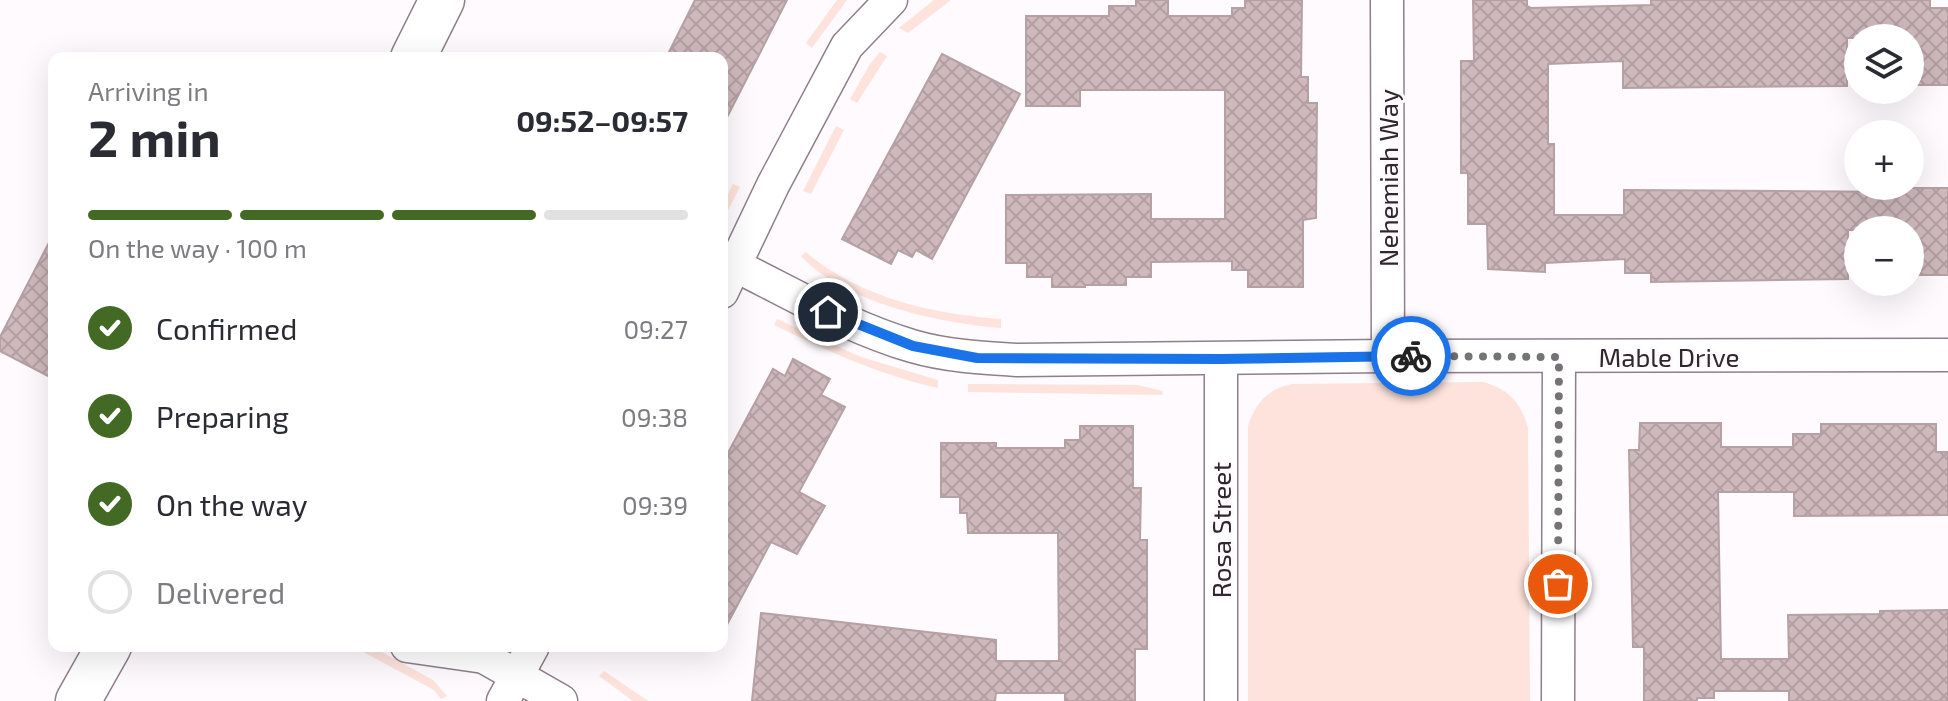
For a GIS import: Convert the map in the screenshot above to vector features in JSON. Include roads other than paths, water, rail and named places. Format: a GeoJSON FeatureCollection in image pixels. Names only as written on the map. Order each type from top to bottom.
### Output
{"type":"FeatureCollection","features":[{"type":"Feature","properties":{"kind":"highway"},"geometry":{"type":"LineString","coordinates":[[416,52],[442,0]]}},
{"type":"Feature","properties":{"kind":"highway"},"geometry":{"type":"LineString","coordinates":[[78,701],[106,652]]}},
{"type":"Feature","properties":{"kind":"street"},"geometry":{"type":"LineString","coordinates":[[729,279],[773,185],[847,46],[891,0]]}},
{"type":"Feature","properties":{"kind":"street","name":"Nehemiah Way"},"geometry":{"type":"LineString","coordinates":[[1387,0],[1388,356]]}},
{"type":"Feature","properties":{"kind":"street","name":"Mable Drive"},"geometry":{"type":"LineString","coordinates":[[729,279],[913,346],[955,355],[1017,360],[1948,355]]}},
{"type":"Feature","properties":{"kind":"street"},"geometry":{"type":"LineString","coordinates":[[1558,701],[1559,357]]}},
{"type":"Feature","properties":{"kind":"street","name":"Rosa Street"},"geometry":{"type":"LineString","coordinates":[[1221,359],[1221,701]]}},
{"type":"Feature","properties":{"kind":"street"},"geometry":{"type":"LineString","coordinates":[[478,652],[510,688],[561,701]]}},
{"type":"Feature","properties":{"kind":"street"},"geometry":{"type":"LineString","coordinates":[[510,688],[530,652]]}}]}
